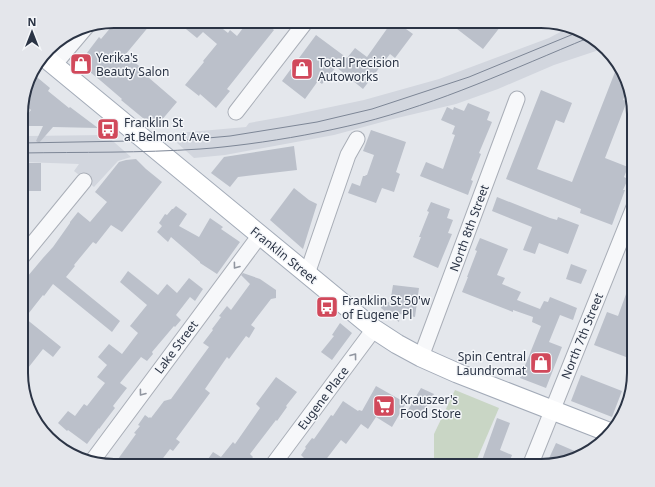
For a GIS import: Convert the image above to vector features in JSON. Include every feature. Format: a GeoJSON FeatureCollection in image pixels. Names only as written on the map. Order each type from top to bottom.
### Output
{"type":"FeatureCollection","features":[{"type":"Feature","properties":{"kind":"main road","name":"Franklin Street"},"geometry":{"type":"LineString","coordinates":[[48,61],[374,329],[420,357],[605,431]]}},
{"type":"Feature","properties":{"kind":"street"},"geometry":{"type":"LineString","coordinates":[[236,112],[301,28]]}},
{"type":"Feature","properties":{"kind":"street"},"geometry":{"type":"LineString","coordinates":[[48,61],[72,39]]}},
{"type":"Feature","properties":{"kind":"street","name":"North 8th Street"},"geometry":{"type":"LineString","coordinates":[[420,357],[517,98]]}},
{"type":"Feature","properties":{"kind":"street"},"geometry":{"type":"LineString","coordinates":[[307,274],[348,155],[357,139]]}},
{"type":"Feature","properties":{"kind":"street"},"geometry":{"type":"LineString","coordinates":[[28,251],[84,182]]}},
{"type":"Feature","properties":{"kind":"street","name":"North 7th Street"},"geometry":{"type":"LineString","coordinates":[[533,459],[627,224]]}},
{"type":"Feature","properties":{"kind":"street","name":"Lake Street"},"geometry":{"type":"LineString","coordinates":[[96,457],[260,235]]}},
{"type":"Feature","properties":{"kind":"street","name":"Eugene Place"},"geometry":{"type":"LineString","coordinates":[[277,459],[374,329]]}},
{"type":"Feature","properties":{"kind":"shaded area"},"geometry":{"type":"Polygon","coordinates":[[[563,31],[584,40],[598,50],[554,65],[498,89],[456,104],[334,135],[225,155],[194,158],[167,134],[246,127],[249,123],[364,100],[439,79],[549,38],[563,31]]]}},
{"type":"Feature","properties":{"kind":"shaded area"},"geometry":{"type":"Polygon","coordinates":[[[106,135],[131,157],[118,161],[94,187],[74,171],[79,164],[28,162],[28,136],[106,135]]]}},
{"type":"Feature","properties":{"kind":"green space"},"geometry":{"type":"Polygon","coordinates":[[[455,390],[499,408],[477,459],[434,459],[434,434],[455,390]]]}},
{"type":"Feature","properties":{"kind":"building"},"geometry":{"type":"Polygon","coordinates":[[[110,28],[148,28],[125,55],[143,69],[141,71],[177,102],[155,128],[121,100],[122,99],[101,81],[90,72],[89,74],[80,66],[80,62],[99,37],[101,39],[110,28]]]}},
{"type":"Feature","properties":{"kind":"building"},"geometry":{"type":"Polygon","coordinates":[[[185,28],[222,28],[228,33],[230,30],[237,36],[243,28],[272,28],[274,30],[227,89],[230,91],[216,108],[200,94],[199,96],[185,85],[217,44],[203,32],[197,38],[185,28]]]}},
{"type":"Feature","properties":{"kind":"building"},"geometry":{"type":"Polygon","coordinates":[[[387,28],[407,28],[406,29],[413,34],[395,58],[390,54],[363,89],[336,67],[322,84],[318,81],[305,99],[282,81],[316,35],[347,58],[355,48],[367,57],[387,28]]]}},
{"type":"Feature","properties":{"kind":"building"},"geometry":{"type":"Polygon","coordinates":[[[456,28],[499,28],[483,49],[456,28]]]}},
{"type":"Feature","properties":{"kind":"building"},"geometry":{"type":"Polygon","coordinates":[[[615,72],[622,86],[625,96],[623,100],[626,101],[626,103],[605,158],[627,167],[624,177],[627,178],[627,181],[612,225],[580,213],[581,209],[506,179],[541,90],[572,103],[564,123],[556,120],[537,169],[572,182],[615,72]]]}},
{"type":"Feature","properties":{"kind":"building"},"geometry":{"type":"Polygon","coordinates":[[[37,77],[50,88],[48,91],[98,128],[53,127],[39,143],[36,141],[43,126],[28,126],[28,114],[31,110],[29,108],[29,103],[37,77]]]}},
{"type":"Feature","properties":{"kind":"building"},"geometry":{"type":"Polygon","coordinates":[[[468,103],[490,112],[487,120],[492,122],[479,153],[481,154],[471,180],[473,181],[468,195],[420,176],[426,162],[443,169],[455,135],[452,134],[455,126],[441,120],[447,107],[453,110],[454,107],[464,111],[468,103]]]}},
{"type":"Feature","properties":{"kind":"building"},"geometry":{"type":"Polygon","coordinates":[[[371,130],[406,142],[396,172],[400,174],[394,192],[382,188],[376,203],[348,193],[352,183],[360,186],[363,176],[367,175],[374,155],[363,151],[371,130]]]}},
{"type":"Feature","properties":{"kind":"building"},"geometry":{"type":"Polygon","coordinates":[[[294,146],[297,170],[238,177],[230,187],[211,173],[224,157],[294,146]]]}},
{"type":"Feature","properties":{"kind":"building"},"geometry":{"type":"Polygon","coordinates":[[[136,159],[162,182],[122,232],[111,225],[96,244],[93,242],[66,277],[120,321],[112,332],[53,284],[28,314],[28,276],[53,247],[78,212],[90,222],[107,202],[95,192],[119,162],[136,159]]]}},
{"type":"Feature","properties":{"kind":"building"},"geometry":{"type":"Polygon","coordinates":[[[28,163],[41,163],[41,191],[28,191],[28,163]]]}},
{"type":"Feature","properties":{"kind":"building"},"geometry":{"type":"Polygon","coordinates":[[[294,188],[309,200],[317,204],[303,249],[270,220],[294,188]]]}},
{"type":"Feature","properties":{"kind":"building"},"geometry":{"type":"Polygon","coordinates":[[[497,197],[550,218],[557,220],[558,217],[579,225],[568,254],[539,243],[535,254],[523,250],[532,227],[492,211],[497,197]]]}},
{"type":"Feature","properties":{"kind":"building"},"geometry":{"type":"Polygon","coordinates":[[[431,202],[450,209],[447,218],[453,220],[448,233],[452,234],[438,268],[413,257],[421,237],[419,237],[429,212],[427,211],[431,202]]]}},
{"type":"Feature","properties":{"kind":"building"},"geometry":{"type":"Polygon","coordinates":[[[176,206],[187,214],[179,226],[199,237],[210,218],[223,227],[221,229],[240,242],[217,274],[200,263],[171,237],[168,242],[157,232],[162,226],[159,223],[165,214],[167,215],[176,206]]]}},
{"type":"Feature","properties":{"kind":"building"},"geometry":{"type":"Polygon","coordinates":[[[480,238],[508,249],[497,275],[505,278],[502,284],[521,292],[517,300],[540,309],[544,301],[548,302],[550,297],[577,308],[573,320],[560,315],[549,342],[562,347],[546,388],[520,378],[541,326],[532,322],[533,317],[513,310],[513,312],[462,292],[477,251],[475,250],[480,238]]]}},
{"type":"Feature","properties":{"kind":"building"},"geometry":{"type":"Polygon","coordinates":[[[571,264],[587,270],[581,284],[566,279],[571,264]]]}},
{"type":"Feature","properties":{"kind":"building"},"geometry":{"type":"Polygon","coordinates":[[[128,271],[158,295],[167,284],[177,293],[189,278],[203,289],[195,301],[190,297],[176,315],[181,320],[152,352],[153,354],[147,361],[141,357],[120,383],[127,388],[113,406],[115,408],[87,444],[68,430],[67,431],[58,423],[68,411],[75,416],[84,404],[87,406],[105,383],[97,377],[107,365],[98,357],[109,344],[122,354],[138,333],[130,326],[147,305],[120,282],[128,271]]]}},
{"type":"Feature","properties":{"kind":"building"},"geometry":{"type":"Polygon","coordinates":[[[243,273],[260,279],[276,290],[276,298],[271,299],[251,325],[255,328],[249,338],[246,336],[229,359],[227,357],[205,389],[210,393],[176,439],[180,442],[173,451],[170,449],[162,459],[118,459],[136,434],[134,433],[140,426],[138,425],[145,415],[151,418],[164,401],[171,399],[209,347],[203,343],[221,317],[219,316],[227,306],[231,310],[250,284],[241,275],[243,273]]]}},
{"type":"Feature","properties":{"kind":"building"},"geometry":{"type":"Polygon","coordinates":[[[393,285],[419,288],[415,317],[400,314],[399,322],[381,308],[384,300],[390,303],[393,285]]]}},
{"type":"Feature","properties":{"kind":"building"},"geometry":{"type":"Polygon","coordinates":[[[627,291],[627,357],[594,345],[607,312],[618,316],[627,291]]]}},
{"type":"Feature","properties":{"kind":"building"},"geometry":{"type":"Polygon","coordinates":[[[28,320],[61,347],[53,357],[43,349],[28,368],[28,320]]]}},
{"type":"Feature","properties":{"kind":"building"},"geometry":{"type":"Polygon","coordinates":[[[340,323],[352,333],[332,360],[321,352],[334,336],[332,335],[340,323]]]}},
{"type":"Feature","properties":{"kind":"building"},"geometry":{"type":"Polygon","coordinates":[[[581,375],[622,391],[612,417],[571,401],[581,375]]]}},
{"type":"Feature","properties":{"kind":"building"},"geometry":{"type":"Polygon","coordinates":[[[276,377],[297,392],[277,421],[276,420],[250,454],[253,457],[251,459],[208,459],[213,452],[221,457],[233,442],[235,444],[260,408],[256,404],[276,377]]]}},
{"type":"Feature","properties":{"kind":"building"},"geometry":{"type":"Polygon","coordinates":[[[376,386],[406,403],[392,427],[376,417],[368,429],[361,424],[346,444],[341,440],[326,459],[303,459],[304,458],[301,455],[306,448],[305,447],[312,438],[314,439],[331,415],[333,416],[343,401],[358,411],[362,411],[376,386]]]}},
{"type":"Feature","properties":{"kind":"building"},"geometry":{"type":"Polygon","coordinates":[[[421,388],[434,394],[420,417],[408,410],[421,388]]]}},
{"type":"Feature","properties":{"kind":"building"},"geometry":{"type":"Polygon","coordinates":[[[497,418],[510,423],[500,450],[512,455],[511,459],[482,459],[497,418]]]}},
{"type":"Feature","properties":{"kind":"building"},"geometry":{"type":"Polygon","coordinates":[[[556,443],[576,451],[563,456],[549,458],[556,443]]]}},
{"type":"Feature","properties":{"kind":"tram line"},"geometry":{"type":"LineString","coordinates":[[28,143],[185,140],[230,136],[317,122],[372,109],[469,77],[572,34]]}},
{"type":"Feature","properties":{"kind":"tram line"},"geometry":{"type":"LineString","coordinates":[[28,153],[133,152],[200,149],[291,138],[361,123],[419,106],[476,85],[584,40]]}},
{"type":"Feature","properties":{"kind":"place","name":"Yerika's Beauty Salon"},"geometry":{"type":"Point","coordinates":[81,64]}},
{"type":"Feature","properties":{"kind":"place","name":"Total Precision Autoworks"},"geometry":{"type":"Point","coordinates":[302,69]}},
{"type":"Feature","properties":{"kind":"place","name":"Franklin St at Belmont Ave"},"geometry":{"type":"Point","coordinates":[108,129]}},
{"type":"Feature","properties":{"kind":"place","name":"Franklin St 50'w of Eugene Pl"},"geometry":{"type":"Point","coordinates":[327,307]}},
{"type":"Feature","properties":{"kind":"place","name":"Spin Central Laundromat"},"geometry":{"type":"Point","coordinates":[541,363]}},
{"type":"Feature","properties":{"kind":"place","name":"Krauszer's Food Store"},"geometry":{"type":"Point","coordinates":[384,406]}}]}
